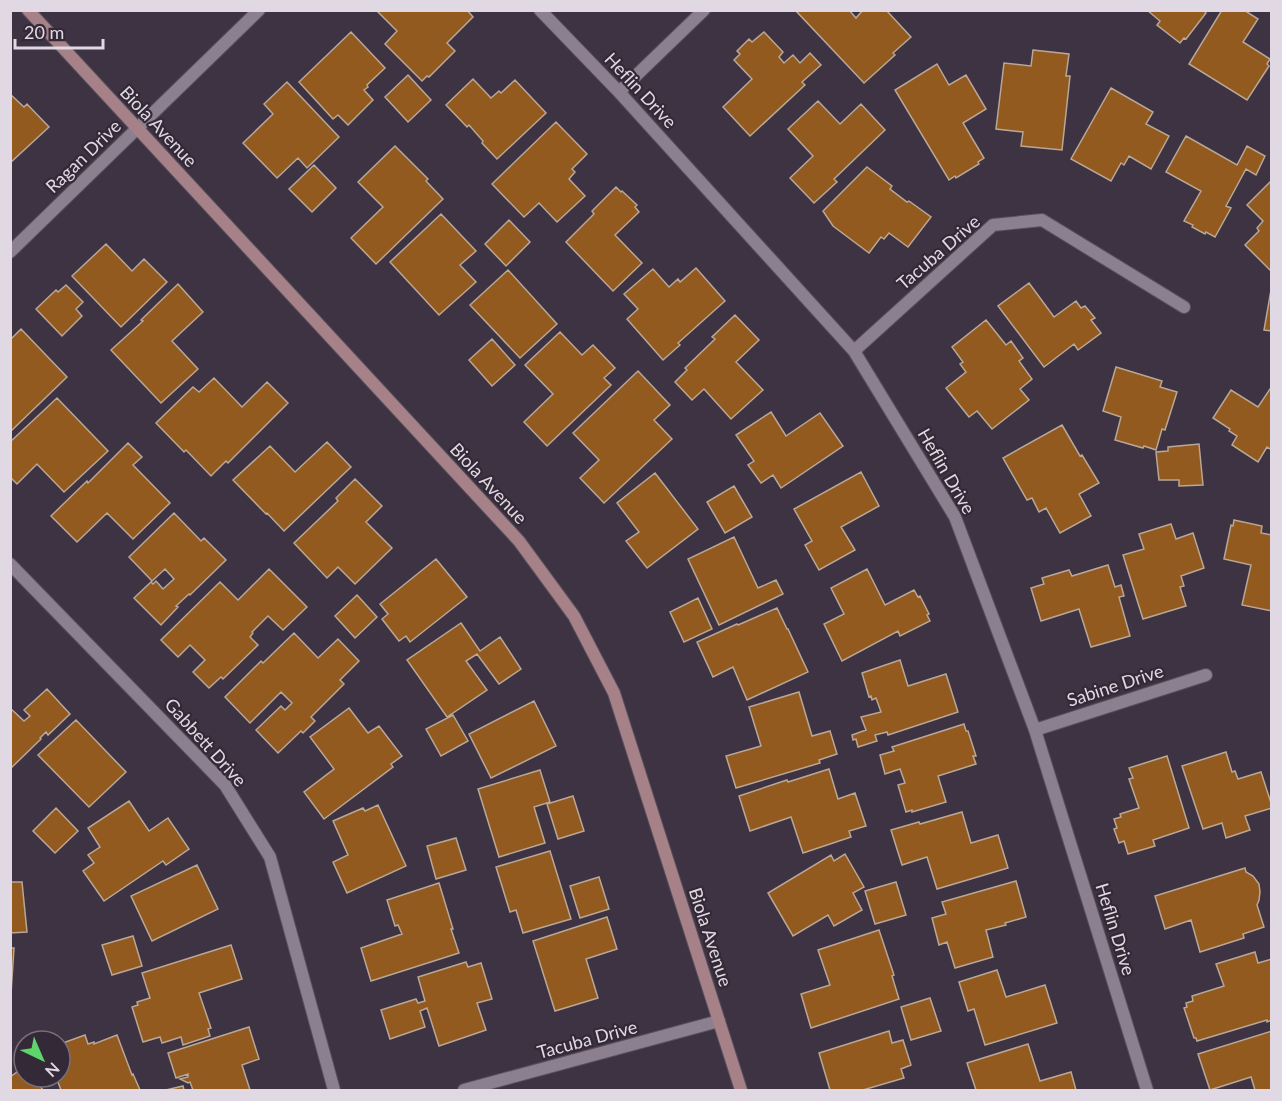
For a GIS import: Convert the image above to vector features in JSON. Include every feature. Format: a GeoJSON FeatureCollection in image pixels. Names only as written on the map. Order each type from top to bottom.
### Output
{"type":"FeatureCollection","features":[{"type":"Feature","properties":{"kind":"street","name":"Biola Avenue"},"geometry":{"type":"LineString","coordinates":[[28,10],[519,541],[574,616],[614,693],[741,1090]]}},
{"type":"Feature","properties":{"kind":"street","name":"Ragan Drive"},"geometry":{"type":"LineString","coordinates":[[10,252],[259,10]]}},
{"type":"Feature","properties":{"kind":"street","name":"Heflin Drive"},"geometry":{"type":"LineString","coordinates":[[540,10],[619,92],[854,351],[955,517],[1035,730],[1147,1090]]}},
{"type":"Feature","properties":{"kind":"street"},"geometry":{"type":"LineString","coordinates":[[619,92],[704,10]]}},
{"type":"Feature","properties":{"kind":"street","name":"Tacuba Drive"},"geometry":{"type":"LineString","coordinates":[[854,351],[993,225],[1042,220],[1184,307]]}},
{"type":"Feature","properties":{"kind":"street","name":"Gabbett Drive"},"geometry":{"type":"LineString","coordinates":[[10,564],[225,785],[270,857],[334,1090]]}},
{"type":"Feature","properties":{"kind":"street","name":"Sabine Drive"},"geometry":{"type":"LineString","coordinates":[[1035,730],[1206,675]]}},
{"type":"Feature","properties":{"kind":"street","name":"Tacuba Drive"},"geometry":{"type":"LineString","coordinates":[[464,1090],[719,1022]]}},
{"type":"Feature","properties":{"kind":"building"},"geometry":{"type":"Polygon","coordinates":[[[376,10],[467,10],[473,17],[447,43],[455,51],[422,81],[385,44],[397,31],[376,10]]]}},
{"type":"Feature","properties":{"kind":"building"},"geometry":{"type":"Polygon","coordinates":[[[798,10],[849,10],[856,18],[863,10],[886,10],[911,37],[864,83],[797,12],[798,10]]]}},
{"type":"Feature","properties":{"kind":"building"},"geometry":{"type":"Polygon","coordinates":[[[1147,10],[1204,10],[1206,13],[1186,39],[1184,38],[1180,43],[1157,25],[1160,21],[1147,10]]]}},
{"type":"Feature","properties":{"kind":"building"},"geometry":{"type":"Polygon","coordinates":[[[1222,10],[1244,10],[1258,19],[1243,42],[1270,59],[1267,64],[1269,66],[1247,100],[1189,64],[1222,10]]]}},
{"type":"Feature","properties":{"kind":"building"},"geometry":{"type":"Polygon","coordinates":[[[351,32],[385,68],[364,90],[373,100],[348,125],[338,115],[333,119],[299,82],[351,32]]]}},
{"type":"Feature","properties":{"kind":"building"},"geometry":{"type":"Polygon","coordinates":[[[764,32],[783,52],[779,57],[784,63],[793,55],[800,63],[810,53],[821,65],[802,82],[805,85],[750,136],[723,107],[752,79],[734,60],[740,54],[737,51],[749,39],[752,42],[764,32]]]}},
{"type":"Feature","properties":{"kind":"building"},"geometry":{"type":"Polygon","coordinates":[[[1033,50],[1069,54],[1066,76],[1070,76],[1062,150],[1021,146],[1023,132],[996,129],[1004,63],[1031,66],[1033,50]]]}},
{"type":"Feature","properties":{"kind":"building"},"geometry":{"type":"Polygon","coordinates":[[[937,64],[949,85],[966,75],[986,109],[963,123],[984,158],[978,162],[979,164],[949,180],[895,90],[937,64]]]}},
{"type":"Feature","properties":{"kind":"building"},"geometry":{"type":"Polygon","coordinates":[[[408,75],[431,100],[408,122],[385,97],[408,75]]]}},
{"type":"Feature","properties":{"kind":"building"},"geometry":{"type":"Polygon","coordinates":[[[473,79],[491,98],[499,91],[501,93],[515,80],[546,113],[497,159],[469,125],[467,127],[446,105],[473,79]]]}},
{"type":"Feature","properties":{"kind":"building"},"geometry":{"type":"Polygon","coordinates":[[[287,82],[339,137],[307,168],[298,158],[277,178],[243,143],[273,114],[264,104],[287,82]]]}},
{"type":"Feature","properties":{"kind":"building"},"geometry":{"type":"Polygon","coordinates":[[[1111,88],[1153,112],[1146,124],[1169,136],[1151,169],[1129,156],[1124,165],[1121,163],[1111,181],[1071,159],[1111,88]]]}},
{"type":"Feature","properties":{"kind":"building"},"geometry":{"type":"Polygon","coordinates":[[[10,94],[24,107],[27,104],[49,127],[10,163],[10,94]]]}},
{"type":"Feature","properties":{"kind":"building"},"geometry":{"type":"Polygon","coordinates":[[[818,101],[840,124],[861,104],[885,130],[834,179],[837,182],[814,203],[790,178],[813,156],[788,129],[818,101]]]}},
{"type":"Feature","properties":{"kind":"building"},"geometry":{"type":"Polygon","coordinates":[[[556,122],[587,154],[572,169],[575,172],[569,179],[585,196],[557,222],[539,203],[524,217],[492,184],[556,122]]]}},
{"type":"Feature","properties":{"kind":"building"},"geometry":{"type":"Polygon","coordinates":[[[1186,136],[1237,165],[1247,146],[1265,156],[1256,175],[1246,169],[1226,206],[1231,208],[1215,237],[1206,232],[1205,234],[1184,221],[1201,191],[1166,172],[1186,136]]]}},
{"type":"Feature","properties":{"kind":"building"},"geometry":{"type":"Polygon","coordinates":[[[395,146],[428,179],[426,181],[443,199],[376,264],[351,238],[383,207],[358,182],[395,146]]]}},
{"type":"Feature","properties":{"kind":"building"},"geometry":{"type":"Polygon","coordinates":[[[314,165],[336,188],[312,212],[289,189],[314,165]]]}},
{"type":"Feature","properties":{"kind":"building"},"geometry":{"type":"Polygon","coordinates":[[[867,167],[892,186],[890,189],[931,217],[908,247],[889,233],[884,239],[881,237],[869,253],[833,226],[823,211],[867,167]]]}},
{"type":"Feature","properties":{"kind":"building"},"geometry":{"type":"Polygon","coordinates":[[[1272,180],[1272,272],[1245,245],[1259,231],[1257,228],[1263,221],[1247,205],[1272,180]]]}},
{"type":"Feature","properties":{"kind":"building"},"geometry":{"type":"Polygon","coordinates":[[[616,187],[637,205],[635,207],[639,212],[615,235],[642,263],[613,291],[566,242],[594,214],[592,211],[616,187]]]}},
{"type":"Feature","properties":{"kind":"building"},"geometry":{"type":"Polygon","coordinates":[[[441,214],[476,251],[460,265],[476,282],[439,315],[390,262],[441,214]]]}},
{"type":"Feature","properties":{"kind":"building"},"geometry":{"type":"Polygon","coordinates":[[[509,220],[530,242],[506,266],[485,244],[509,220]]]}},
{"type":"Feature","properties":{"kind":"building"},"geometry":{"type":"Polygon","coordinates":[[[106,244],[132,271],[144,259],[167,282],[121,327],[72,276],[106,244]]]}},
{"type":"Feature","properties":{"kind":"building"},"geometry":{"type":"Polygon","coordinates":[[[696,268],[725,301],[678,343],[680,345],[663,360],[627,319],[638,309],[624,294],[653,269],[669,287],[678,279],[680,282],[696,268]]]}},
{"type":"Feature","properties":{"kind":"building"},"geometry":{"type":"Polygon","coordinates":[[[508,270],[557,324],[520,358],[470,305],[508,270]]]}},
{"type":"Feature","properties":{"kind":"building"},"geometry":{"type":"Polygon","coordinates":[[[1029,283],[1054,317],[1076,301],[1081,308],[1085,306],[1095,318],[1091,320],[1101,333],[1078,350],[1074,344],[1044,367],[998,306],[1029,283]]]}},
{"type":"Feature","properties":{"kind":"building"},"geometry":{"type":"Polygon","coordinates":[[[178,284],[203,312],[172,341],[198,369],[161,403],[111,350],[178,284]]]}},
{"type":"Feature","properties":{"kind":"building"},"geometry":{"type":"Polygon","coordinates":[[[66,285],[83,302],[76,309],[82,316],[62,336],[36,309],[56,290],[58,292],[66,285]]]}},
{"type":"Feature","properties":{"kind":"building"},"geometry":{"type":"Polygon","coordinates":[[[1272,290],[1272,331],[1264,330],[1272,290]]]}},
{"type":"Feature","properties":{"kind":"building"},"geometry":{"type":"Polygon","coordinates":[[[735,315],[759,340],[736,362],[763,390],[731,419],[704,389],[692,400],[675,382],[687,370],[685,368],[715,339],[712,337],[735,315]]]}},
{"type":"Feature","properties":{"kind":"building"},"geometry":{"type":"Polygon","coordinates":[[[986,320],[1006,345],[1011,341],[1023,358],[1019,361],[1032,379],[1020,389],[1029,400],[992,429],[977,411],[969,417],[946,388],[966,372],[960,364],[963,362],[952,347],[986,320]]]}},
{"type":"Feature","properties":{"kind":"building"},"geometry":{"type":"Polygon","coordinates":[[[21,329],[67,377],[10,432],[10,336],[12,338],[21,329]]]}},
{"type":"Feature","properties":{"kind":"building"},"geometry":{"type":"Polygon","coordinates":[[[560,332],[582,355],[593,345],[615,368],[604,378],[611,385],[547,446],[524,422],[553,394],[525,365],[560,332]]]}},
{"type":"Feature","properties":{"kind":"building"},"geometry":{"type":"Polygon","coordinates":[[[492,339],[515,365],[492,386],[469,360],[492,339]]]}},
{"type":"Feature","properties":{"kind":"building"},"geometry":{"type":"Polygon","coordinates":[[[1116,367],[1162,381],[1160,387],[1177,392],[1156,450],[1115,440],[1121,417],[1103,411],[1116,367]]]}},
{"type":"Feature","properties":{"kind":"building"},"geometry":{"type":"Polygon","coordinates":[[[638,371],[670,405],[654,420],[672,439],[604,503],[580,478],[599,460],[573,433],[638,371]]]}},
{"type":"Feature","properties":{"kind":"building"},"geometry":{"type":"Polygon","coordinates":[[[214,378],[242,407],[267,382],[288,403],[228,463],[226,461],[211,476],[156,423],[193,387],[199,392],[214,378]]]}},
{"type":"Feature","properties":{"kind":"building"},"geometry":{"type":"Polygon","coordinates":[[[1272,386],[1272,450],[1267,447],[1258,462],[1232,445],[1237,436],[1213,418],[1231,390],[1258,407],[1272,386]]]}},
{"type":"Feature","properties":{"kind":"building"},"geometry":{"type":"Polygon","coordinates":[[[57,398],[108,451],[64,492],[37,464],[17,484],[10,477],[10,442],[57,398]]]}},
{"type":"Feature","properties":{"kind":"building"},"geometry":{"type":"Polygon","coordinates":[[[771,412],[786,436],[820,413],[843,446],[781,488],[773,475],[761,483],[748,465],[754,461],[736,435],[771,412]]]}},
{"type":"Feature","properties":{"kind":"building"},"geometry":{"type":"Polygon","coordinates":[[[1062,425],[1099,483],[1079,494],[1091,516],[1060,533],[1046,508],[1039,512],[1032,498],[1027,500],[1003,458],[1062,425]]]}},
{"type":"Feature","properties":{"kind":"building"},"geometry":{"type":"Polygon","coordinates":[[[327,442],[351,467],[284,531],[233,480],[270,446],[295,472],[327,442]]]}},
{"type":"Feature","properties":{"kind":"building"},"geometry":{"type":"Polygon","coordinates":[[[128,443],[142,457],[133,465],[170,503],[133,539],[107,513],[77,542],[51,516],[128,443]]]}},
{"type":"Feature","properties":{"kind":"building"},"geometry":{"type":"Polygon","coordinates":[[[1199,444],[1203,485],[1179,486],[1179,480],[1159,480],[1156,452],[1168,451],[1168,447],[1199,444]]]}},
{"type":"Feature","properties":{"kind":"building"},"geometry":{"type":"Polygon","coordinates":[[[861,472],[879,506],[841,527],[855,550],[819,570],[805,545],[812,541],[794,509],[861,472]]]}},
{"type":"Feature","properties":{"kind":"building"},"geometry":{"type":"Polygon","coordinates":[[[655,473],[698,529],[647,568],[626,541],[639,532],[617,503],[655,473]]]}},
{"type":"Feature","properties":{"kind":"building"},"geometry":{"type":"Polygon","coordinates":[[[355,479],[382,506],[366,522],[392,548],[355,584],[338,567],[327,578],[294,543],[338,501],[336,498],[355,479]]]}},
{"type":"Feature","properties":{"kind":"building"},"geometry":{"type":"Polygon","coordinates":[[[734,486],[752,517],[725,533],[707,502],[734,486]]]}},
{"type":"Feature","properties":{"kind":"building"},"geometry":{"type":"Polygon","coordinates":[[[174,513],[201,541],[204,538],[226,560],[176,606],[178,607],[161,625],[134,598],[152,581],[129,557],[174,513]],[[165,569],[151,582],[153,584],[156,581],[163,589],[174,579],[165,569]]]}},
{"type":"Feature","properties":{"kind":"building"},"geometry":{"type":"Polygon","coordinates":[[[1234,520],[1262,526],[1261,533],[1272,535],[1272,611],[1242,605],[1251,565],[1224,559],[1234,520]]]}},
{"type":"Feature","properties":{"kind":"building"},"geometry":{"type":"Polygon","coordinates":[[[1171,524],[1176,539],[1193,533],[1204,568],[1181,576],[1184,586],[1180,587],[1186,606],[1143,619],[1123,555],[1144,549],[1139,534],[1171,524]]]}},
{"type":"Feature","properties":{"kind":"building"},"geometry":{"type":"Polygon","coordinates":[[[734,537],[758,588],[776,580],[783,594],[719,625],[688,559],[734,537]]]}},
{"type":"Feature","properties":{"kind":"building"},"geometry":{"type":"Polygon","coordinates":[[[436,559],[467,597],[410,642],[406,636],[399,641],[382,619],[388,614],[380,604],[436,559]]]}},
{"type":"Feature","properties":{"kind":"building"},"geometry":{"type":"Polygon","coordinates":[[[1108,565],[1115,587],[1121,585],[1124,596],[1119,597],[1130,636],[1091,647],[1079,609],[1041,621],[1031,588],[1044,584],[1042,578],[1069,570],[1072,576],[1108,565]]]}},
{"type":"Feature","properties":{"kind":"building"},"geometry":{"type":"Polygon","coordinates":[[[269,569],[307,607],[283,630],[268,616],[250,637],[258,645],[223,679],[221,677],[209,688],[193,672],[205,660],[190,645],[178,657],[161,640],[220,582],[238,600],[269,569]]]}},
{"type":"Feature","properties":{"kind":"building"},"geometry":{"type":"Polygon","coordinates":[[[867,569],[885,605],[914,590],[918,597],[920,596],[930,621],[900,636],[898,631],[842,661],[824,624],[844,614],[831,588],[867,569]]]}},
{"type":"Feature","properties":{"kind":"building"},"geometry":{"type":"Polygon","coordinates":[[[357,595],[377,617],[355,638],[335,616],[357,595]]]}},
{"type":"Feature","properties":{"kind":"building"},"geometry":{"type":"Polygon","coordinates":[[[698,598],[712,629],[684,642],[670,612],[698,598]]]}},
{"type":"Feature","properties":{"kind":"building"},"geometry":{"type":"Polygon","coordinates":[[[777,608],[808,672],[747,700],[733,667],[713,677],[697,642],[777,608]]]}},
{"type":"Feature","properties":{"kind":"building"},"geometry":{"type":"Polygon","coordinates":[[[461,623],[480,651],[500,637],[521,669],[499,684],[477,654],[466,661],[487,690],[447,717],[407,660],[461,623]]]}},
{"type":"Feature","properties":{"kind":"building"},"geometry":{"type":"Polygon","coordinates":[[[294,633],[318,658],[338,639],[359,661],[340,680],[344,684],[311,717],[315,721],[278,753],[256,730],[281,706],[285,710],[292,703],[281,692],[250,723],[225,697],[261,661],[263,663],[294,633]]]}},
{"type":"Feature","properties":{"kind":"building"},"geometry":{"type":"Polygon","coordinates":[[[900,660],[908,686],[946,674],[958,712],[888,735],[887,732],[875,735],[877,741],[858,747],[852,735],[866,730],[861,717],[881,712],[876,698],[872,700],[871,696],[869,697],[862,673],[900,660]]]}},
{"type":"Feature","properties":{"kind":"building"},"geometry":{"type":"Polygon","coordinates":[[[47,689],[70,714],[48,735],[46,732],[10,769],[10,708],[24,721],[30,716],[24,710],[47,689]]]}},
{"type":"Feature","properties":{"kind":"building"},"geometry":{"type":"Polygon","coordinates":[[[799,692],[812,736],[830,731],[837,754],[819,760],[820,763],[736,788],[726,756],[761,746],[749,707],[799,692]]]}},
{"type":"Feature","properties":{"kind":"building"},"geometry":{"type":"Polygon","coordinates":[[[534,701],[556,746],[491,778],[469,734],[534,701]]]}},
{"type":"Feature","properties":{"kind":"building"},"geometry":{"type":"Polygon","coordinates":[[[349,708],[368,733],[379,726],[402,756],[391,764],[393,767],[324,819],[304,792],[334,769],[310,737],[349,708]]]}},
{"type":"Feature","properties":{"kind":"building"},"geometry":{"type":"Polygon","coordinates":[[[453,715],[468,741],[441,756],[426,729],[453,715]]]}},
{"type":"Feature","properties":{"kind":"building"},"geometry":{"type":"Polygon","coordinates":[[[76,720],[126,772],[89,807],[38,755],[76,720]]]}},
{"type":"Feature","properties":{"kind":"building"},"geometry":{"type":"Polygon","coordinates":[[[964,724],[976,756],[973,756],[976,764],[938,776],[946,802],[906,812],[898,785],[905,783],[900,769],[885,774],[880,755],[894,751],[892,747],[964,724]]]}},
{"type":"Feature","properties":{"kind":"building"},"geometry":{"type":"Polygon","coordinates":[[[1226,752],[1232,772],[1235,771],[1238,779],[1261,772],[1272,808],[1245,816],[1250,830],[1226,838],[1222,823],[1203,829],[1182,766],[1226,752]]]}},
{"type":"Feature","properties":{"kind":"building"},"geometry":{"type":"Polygon","coordinates":[[[1167,756],[1189,828],[1153,840],[1155,846],[1128,854],[1124,841],[1119,843],[1114,829],[1117,828],[1114,819],[1121,817],[1120,814],[1139,808],[1129,779],[1133,778],[1129,768],[1167,756]]]}},
{"type":"Feature","properties":{"kind":"building"},"geometry":{"type":"Polygon","coordinates":[[[829,769],[838,799],[855,793],[866,826],[849,831],[851,837],[803,853],[791,817],[750,831],[739,796],[829,769]]]}},
{"type":"Feature","properties":{"kind":"building"},"geometry":{"type":"Polygon","coordinates":[[[540,770],[550,802],[534,807],[545,843],[499,857],[478,789],[540,770]]]}},
{"type":"Feature","properties":{"kind":"building"},"geometry":{"type":"Polygon","coordinates":[[[573,796],[584,831],[558,839],[547,804],[573,796]]]}},
{"type":"Feature","properties":{"kind":"building"},"geometry":{"type":"Polygon","coordinates":[[[129,801],[149,831],[168,818],[189,849],[166,865],[163,861],[104,901],[83,871],[94,863],[88,855],[100,847],[88,828],[129,801]]]}},
{"type":"Feature","properties":{"kind":"building"},"geometry":{"type":"Polygon","coordinates":[[[378,805],[406,866],[347,893],[333,862],[348,855],[333,821],[363,808],[365,811],[378,805]]]}},
{"type":"Feature","properties":{"kind":"building"},"geometry":{"type":"Polygon","coordinates":[[[56,808],[78,831],[55,853],[33,831],[56,808]]]}},
{"type":"Feature","properties":{"kind":"building"},"geometry":{"type":"Polygon","coordinates":[[[962,812],[971,843],[998,835],[1008,868],[937,889],[927,857],[902,865],[891,830],[962,812]]]}},
{"type":"Feature","properties":{"kind":"building"},"geometry":{"type":"Polygon","coordinates":[[[456,838],[466,870],[436,879],[427,846],[456,838]]]}},
{"type":"Feature","properties":{"kind":"building"},"geometry":{"type":"Polygon","coordinates":[[[550,851],[571,919],[523,933],[516,910],[510,912],[496,867],[550,851]]]}},
{"type":"Feature","properties":{"kind":"building"},"geometry":{"type":"Polygon","coordinates":[[[845,854],[864,887],[853,893],[862,910],[834,926],[828,915],[793,936],[768,893],[831,855],[834,861],[845,854]]]}},
{"type":"Feature","properties":{"kind":"building"},"geometry":{"type":"Polygon","coordinates":[[[197,865],[218,909],[152,941],[131,896],[197,865]]]}},
{"type":"Feature","properties":{"kind":"building"},"geometry":{"type":"Polygon","coordinates":[[[1245,868],[1246,872],[1253,876],[1259,884],[1257,905],[1264,927],[1243,934],[1244,938],[1200,952],[1191,920],[1165,929],[1155,896],[1245,868]]]}},
{"type":"Feature","properties":{"kind":"building"},"geometry":{"type":"Polygon","coordinates":[[[10,875],[11,882],[22,882],[27,932],[10,933],[10,875]]]}},
{"type":"Feature","properties":{"kind":"building"},"geometry":{"type":"Polygon","coordinates":[[[599,877],[609,909],[580,918],[570,886],[599,877]]]}},
{"type":"Feature","properties":{"kind":"building"},"geometry":{"type":"Polygon","coordinates":[[[1016,881],[1026,917],[986,930],[993,957],[955,968],[947,942],[939,945],[932,918],[946,914],[942,902],[1016,881]]]}},
{"type":"Feature","properties":{"kind":"building"},"geometry":{"type":"Polygon","coordinates":[[[896,882],[906,915],[875,924],[865,891],[896,882]]]}},
{"type":"Feature","properties":{"kind":"building"},"geometry":{"type":"Polygon","coordinates":[[[439,883],[459,953],[371,981],[361,948],[402,934],[398,925],[395,926],[387,900],[439,883]]]}},
{"type":"Feature","properties":{"kind":"building"},"geometry":{"type":"Polygon","coordinates":[[[607,917],[617,949],[586,959],[598,998],[555,1011],[533,941],[607,917]]]}},
{"type":"Feature","properties":{"kind":"building"},"geometry":{"type":"Polygon","coordinates":[[[879,930],[894,975],[892,976],[899,999],[811,1028],[801,994],[830,985],[818,950],[879,930]]]}},
{"type":"Feature","properties":{"kind":"building"},"geometry":{"type":"Polygon","coordinates":[[[133,936],[142,966],[112,975],[102,945],[133,936]]]}},
{"type":"Feature","properties":{"kind":"building"},"geometry":{"type":"Polygon","coordinates":[[[231,945],[242,979],[199,993],[211,1028],[208,1029],[210,1036],[183,1045],[181,1037],[162,1043],[160,1037],[143,1042],[132,1007],[138,1005],[137,1002],[150,998],[142,973],[231,945]]]}},
{"type":"Feature","properties":{"kind":"building"},"geometry":{"type":"Polygon","coordinates":[[[10,948],[14,948],[10,1009],[10,948]]]}},
{"type":"Feature","properties":{"kind":"building"},"geometry":{"type":"Polygon","coordinates":[[[1255,952],[1258,963],[1272,959],[1272,1020],[1197,1041],[1184,1008],[1187,1007],[1186,1003],[1193,1001],[1192,996],[1224,986],[1216,964],[1255,952]]]}},
{"type":"Feature","properties":{"kind":"building"},"geometry":{"type":"Polygon","coordinates":[[[466,962],[468,967],[481,963],[492,999],[477,1003],[486,1030],[439,1046],[427,1008],[420,1011],[425,1027],[390,1039],[381,1010],[416,999],[418,1003],[425,1001],[418,977],[466,962]]]}},
{"type":"Feature","properties":{"kind":"building"},"geometry":{"type":"Polygon","coordinates":[[[997,970],[1006,997],[1045,985],[1057,1023],[985,1045],[974,1009],[968,1011],[959,982],[997,970]]]}},
{"type":"Feature","properties":{"kind":"building"},"geometry":{"type":"Polygon","coordinates":[[[930,998],[941,1031],[911,1040],[901,1007],[930,998]]]}},
{"type":"Feature","properties":{"kind":"building"},"geometry":{"type":"Polygon","coordinates":[[[249,1027],[259,1059],[242,1065],[250,1090],[193,1090],[190,1082],[180,1079],[188,1077],[188,1074],[176,1078],[168,1053],[249,1027]]]}},
{"type":"Feature","properties":{"kind":"building"},"geometry":{"type":"Polygon","coordinates":[[[889,1031],[892,1043],[903,1040],[911,1065],[901,1069],[904,1078],[863,1090],[830,1090],[819,1053],[889,1031]]]}},
{"type":"Feature","properties":{"kind":"building"},"geometry":{"type":"Polygon","coordinates":[[[1272,1031],[1272,1090],[1255,1090],[1251,1077],[1210,1090],[1198,1054],[1272,1031]]]}},
{"type":"Feature","properties":{"kind":"building"},"geometry":{"type":"Polygon","coordinates":[[[85,1035],[88,1044],[94,1042],[94,1044],[117,1035],[140,1090],[61,1090],[72,1089],[72,1040],[85,1035]]]}},
{"type":"Feature","properties":{"kind":"building"},"geometry":{"type":"Polygon","coordinates":[[[1028,1044],[1040,1081],[1071,1072],[1076,1090],[976,1090],[967,1063],[1028,1044]]]}},
{"type":"Feature","properties":{"kind":"building"},"geometry":{"type":"Polygon","coordinates":[[[12,1076],[12,1089],[43,1090],[10,1090],[12,1076]]]}},
{"type":"Feature","properties":{"kind":"building"},"geometry":{"type":"Polygon","coordinates":[[[183,1086],[184,1090],[166,1090],[183,1086]]]}}]}
